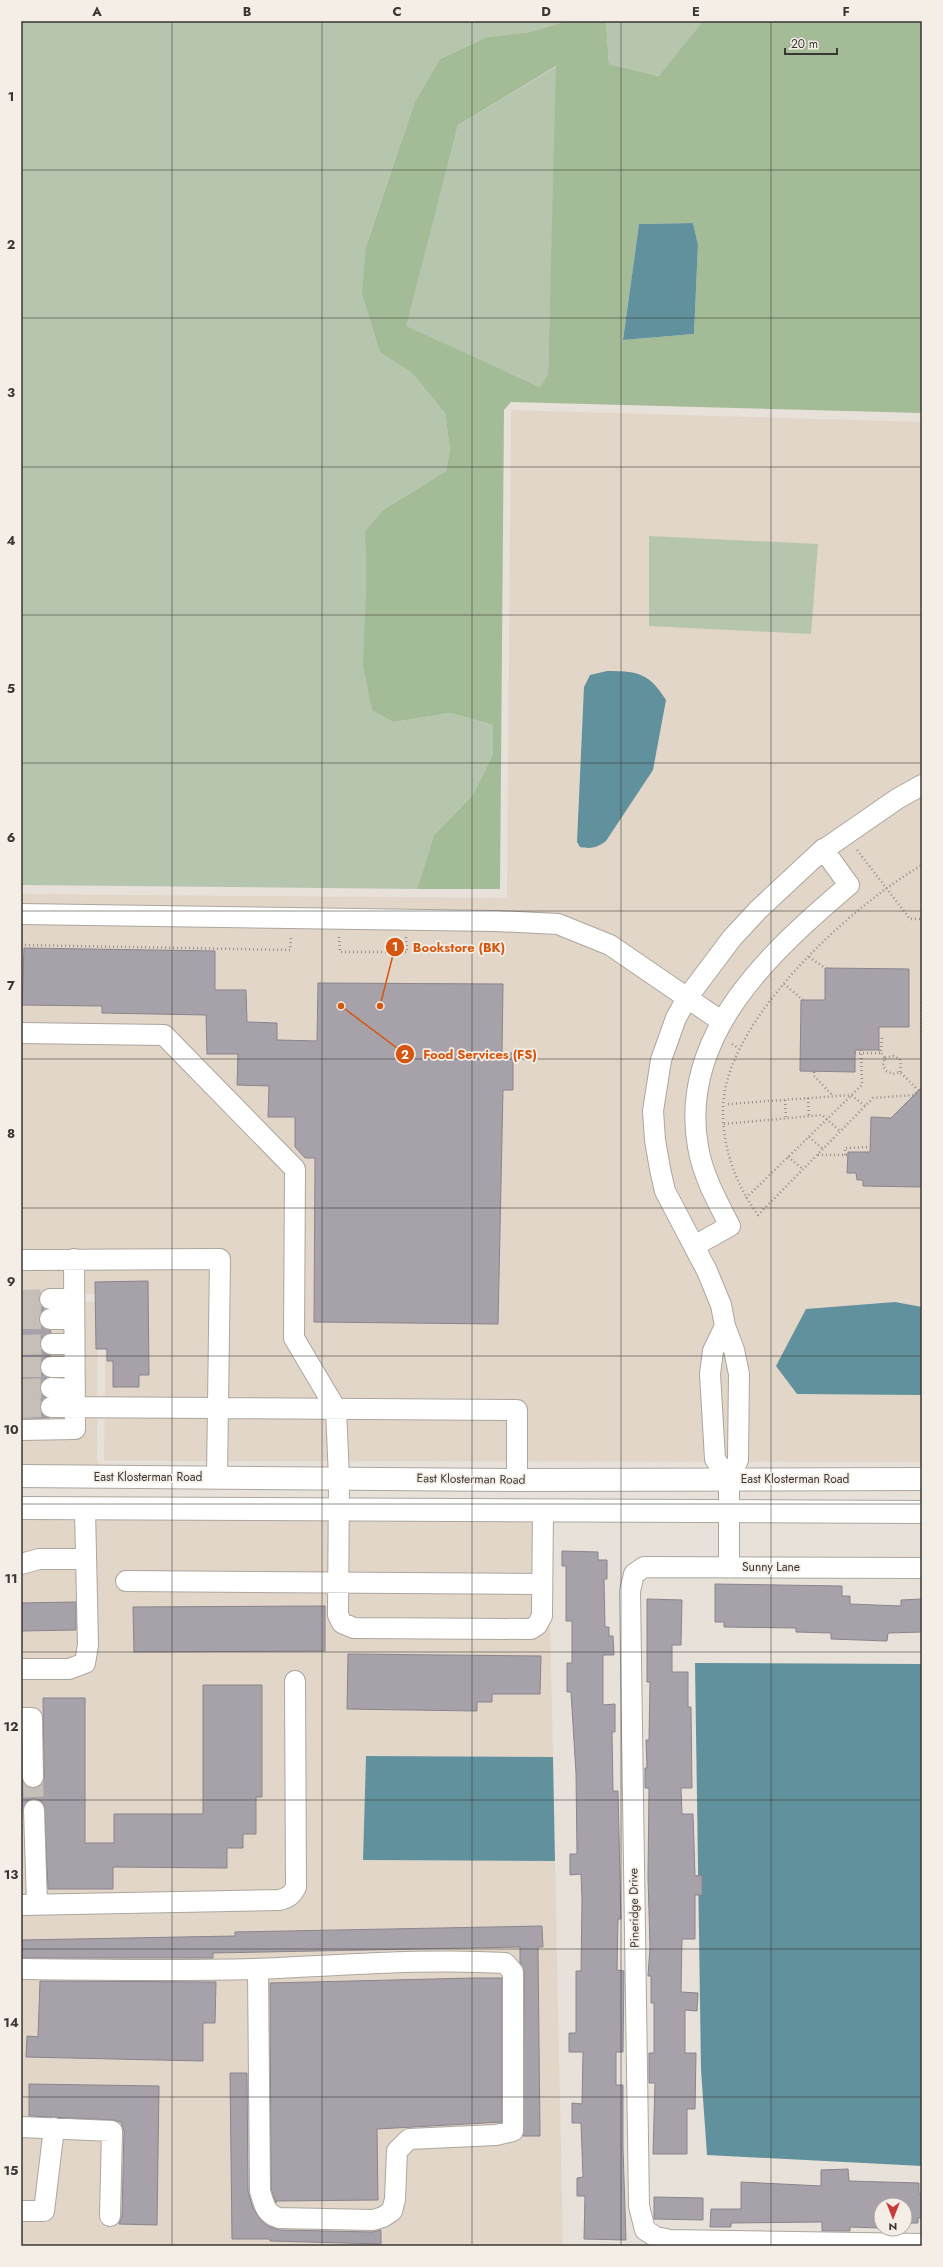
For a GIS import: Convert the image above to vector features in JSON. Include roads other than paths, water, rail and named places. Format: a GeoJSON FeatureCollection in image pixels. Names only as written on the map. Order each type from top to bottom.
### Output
{"type":"FeatureCollection","features":[{"type":"Feature","properties":{"kind":"main road","name":"East Klosterman Road"},"geometry":{"type":"LineString","coordinates":[[21,1476],[517,1480],[922,1479]]}},
{"type":"Feature","properties":{"kind":"main road"},"geometry":{"type":"LineString","coordinates":[[21,1508],[922,1512]]}},
{"type":"Feature","properties":{"kind":"street"},"geometry":{"type":"LineString","coordinates":[[729,1566],[729,1480],[738,1460],[739,1374],[734,1350],[725,1326],[721,1304],[694,1246],[665,1191],[655,1140],[653,1111],[656,1083],[661,1060],[676,1018],[687,998],[732,938],[758,910],[823,850],[845,834],[922,785]]}},
{"type":"Feature","properties":{"kind":"street"},"geometry":{"type":"LineString","coordinates":[[694,1246],[730,1226],[704,1170],[698,1147],[696,1100],[707,1050],[718,1027],[755,977],[785,943],[849,885],[823,850]]}},
{"type":"Feature","properties":{"kind":"street"},"geometry":{"type":"LineString","coordinates":[[21,914],[496,921],[558,924],[610,945],[687,998],[718,1027]]}},
{"type":"Feature","properties":{"kind":"street"},"geometry":{"type":"LineString","coordinates":[[21,1033],[164,1035],[295,1168],[294,1338],[336,1409],[339,1478],[338,1615],[342,1623],[354,1628],[531,1629],[541,1621],[543,1511]]}},
{"type":"Feature","properties":{"kind":"street"},"geometry":{"type":"LineString","coordinates":[[21,1430],[75,1429],[74,1259]]}},
{"type":"Feature","properties":{"kind":"street"},"geometry":{"type":"LineString","coordinates":[[21,1260],[220,1259],[217,1477]]}},
{"type":"Feature","properties":{"kind":"street"},"geometry":{"type":"LineString","coordinates":[[74,1299],[50,1309],[74,1319]]}},
{"type":"Feature","properties":{"kind":"street"},"geometry":{"type":"LineString","coordinates":[[725,1326],[713,1351],[710,1374],[715,1459],[729,1480]]}},
{"type":"Feature","properties":{"kind":"street"},"geometry":{"type":"LineString","coordinates":[[51,1344],[74,1344]]}},
{"type":"Feature","properties":{"kind":"street"},"geometry":{"type":"LineString","coordinates":[[51,1367],[74,1367]]}},
{"type":"Feature","properties":{"kind":"street"},"geometry":{"type":"LineString","coordinates":[[51,1398],[75,1398],[219,1409],[517,1410],[517,1480]]}},
{"type":"Feature","properties":{"kind":"street"},"geometry":{"type":"LineString","coordinates":[[21,1669],[69,1669],[85,1663],[88,1645],[85,1509]]}},
{"type":"Feature","properties":{"kind":"street"},"geometry":{"type":"LineString","coordinates":[[21,1564],[39,1559],[86,1559]]}},
{"type":"Feature","properties":{"kind":"street","name":"Sunny Lane"},"geometry":{"type":"LineString","coordinates":[[630,1586],[634,1574],[644,1567],[729,1566],[922,1568]]}},
{"type":"Feature","properties":{"kind":"street"},"geometry":{"type":"LineString","coordinates":[[126,1581],[542,1584]]}},
{"type":"Feature","properties":{"kind":"street","name":"Pineridge Drive"},"geometry":{"type":"LineString","coordinates":[[630,1586],[639,2206],[645,2230],[656,2237],[670,2240],[922,2244]]}},
{"type":"Feature","properties":{"kind":"street"},"geometry":{"type":"LineString","coordinates":[[34,1810],[29,1905],[279,1900],[287,1898],[296,1887],[295,1680]]}},
{"type":"Feature","properties":{"kind":"street"},"geometry":{"type":"LineString","coordinates":[[21,1718],[32,1718],[33,1777]]}},
{"type":"Feature","properties":{"kind":"street"},"geometry":{"type":"LineString","coordinates":[[21,1969],[258,1969],[470,1962],[505,1963],[513,1972],[513,2131],[496,2135],[409,2139],[396,2151],[395,2198],[392,2212],[383,2217],[373,2220],[278,2218],[272,2216],[266,2210],[260,2191],[258,1969]]}},
{"type":"Feature","properties":{"kind":"street"},"geometry":{"type":"LineString","coordinates":[[21,2127],[112,2131],[110,2216]]}},
{"type":"Feature","properties":{"kind":"street"},"geometry":{"type":"LineString","coordinates":[[21,2211],[44,2212],[54,2128]]}},
{"type":"Feature","properties":{"kind":"water"},"geometry":{"type":"Polygon","coordinates":[[[693,223],[698,245],[694,334],[623,340],[639,224],[693,223]]]}},
{"type":"Feature","properties":{"kind":"water"},"geometry":{"type":"Polygon","coordinates":[[[607,671],[627,672],[642,675],[654,684],[666,700],[653,770],[606,841],[597,847],[584,848],[580,847],[577,842],[584,687],[590,675],[607,671]]]}},
{"type":"Feature","properties":{"kind":"water"},"geometry":{"type":"Polygon","coordinates":[[[895,1302],[922,1307],[922,1395],[797,1394],[776,1366],[806,1309],[895,1302]]]}},
{"type":"Feature","properties":{"kind":"water"},"geometry":{"type":"Polygon","coordinates":[[[695,1663],[922,1664],[922,2166],[707,2155],[701,2070],[695,1663]]]}},
{"type":"Feature","properties":{"kind":"water"},"geometry":{"type":"Polygon","coordinates":[[[366,1756],[553,1757],[555,1861],[363,1860],[366,1756]]]}},
{"type":"Feature","properties":{"kind":"tunnel"},"geometry":{"type":"LineString","coordinates":[[21,1300],[50,1299]]}},
{"type":"Feature","properties":{"kind":"tunnel"},"geometry":{"type":"LineString","coordinates":[[21,1319],[50,1319]]}},
{"type":"Feature","properties":{"kind":"tunnel"},"geometry":{"type":"LineString","coordinates":[[21,1345],[51,1344]]}},
{"type":"Feature","properties":{"kind":"tunnel"},"geometry":{"type":"LineString","coordinates":[[21,1367],[51,1367]]}},
{"type":"Feature","properties":{"kind":"tunnel"},"geometry":{"type":"LineString","coordinates":[[21,1389],[51,1388]]}},
{"type":"Feature","properties":{"kind":"tunnel"},"geometry":{"type":"LineString","coordinates":[[21,1408],[51,1407]]}},
{"type":"Feature","properties":{"kind":"tunnel"},"geometry":{"type":"LineString","coordinates":[[33,1777],[34,1810]]}},
{"type":"Feature","properties":{"kind":"place","name":"Food Services (FS)"},"geometry":{"type":"Point","coordinates":[341,1006]}},
{"type":"Feature","properties":{"kind":"place","name":"Bookstore (BK)"},"geometry":{"type":"Point","coordinates":[380,1006]}}]}
